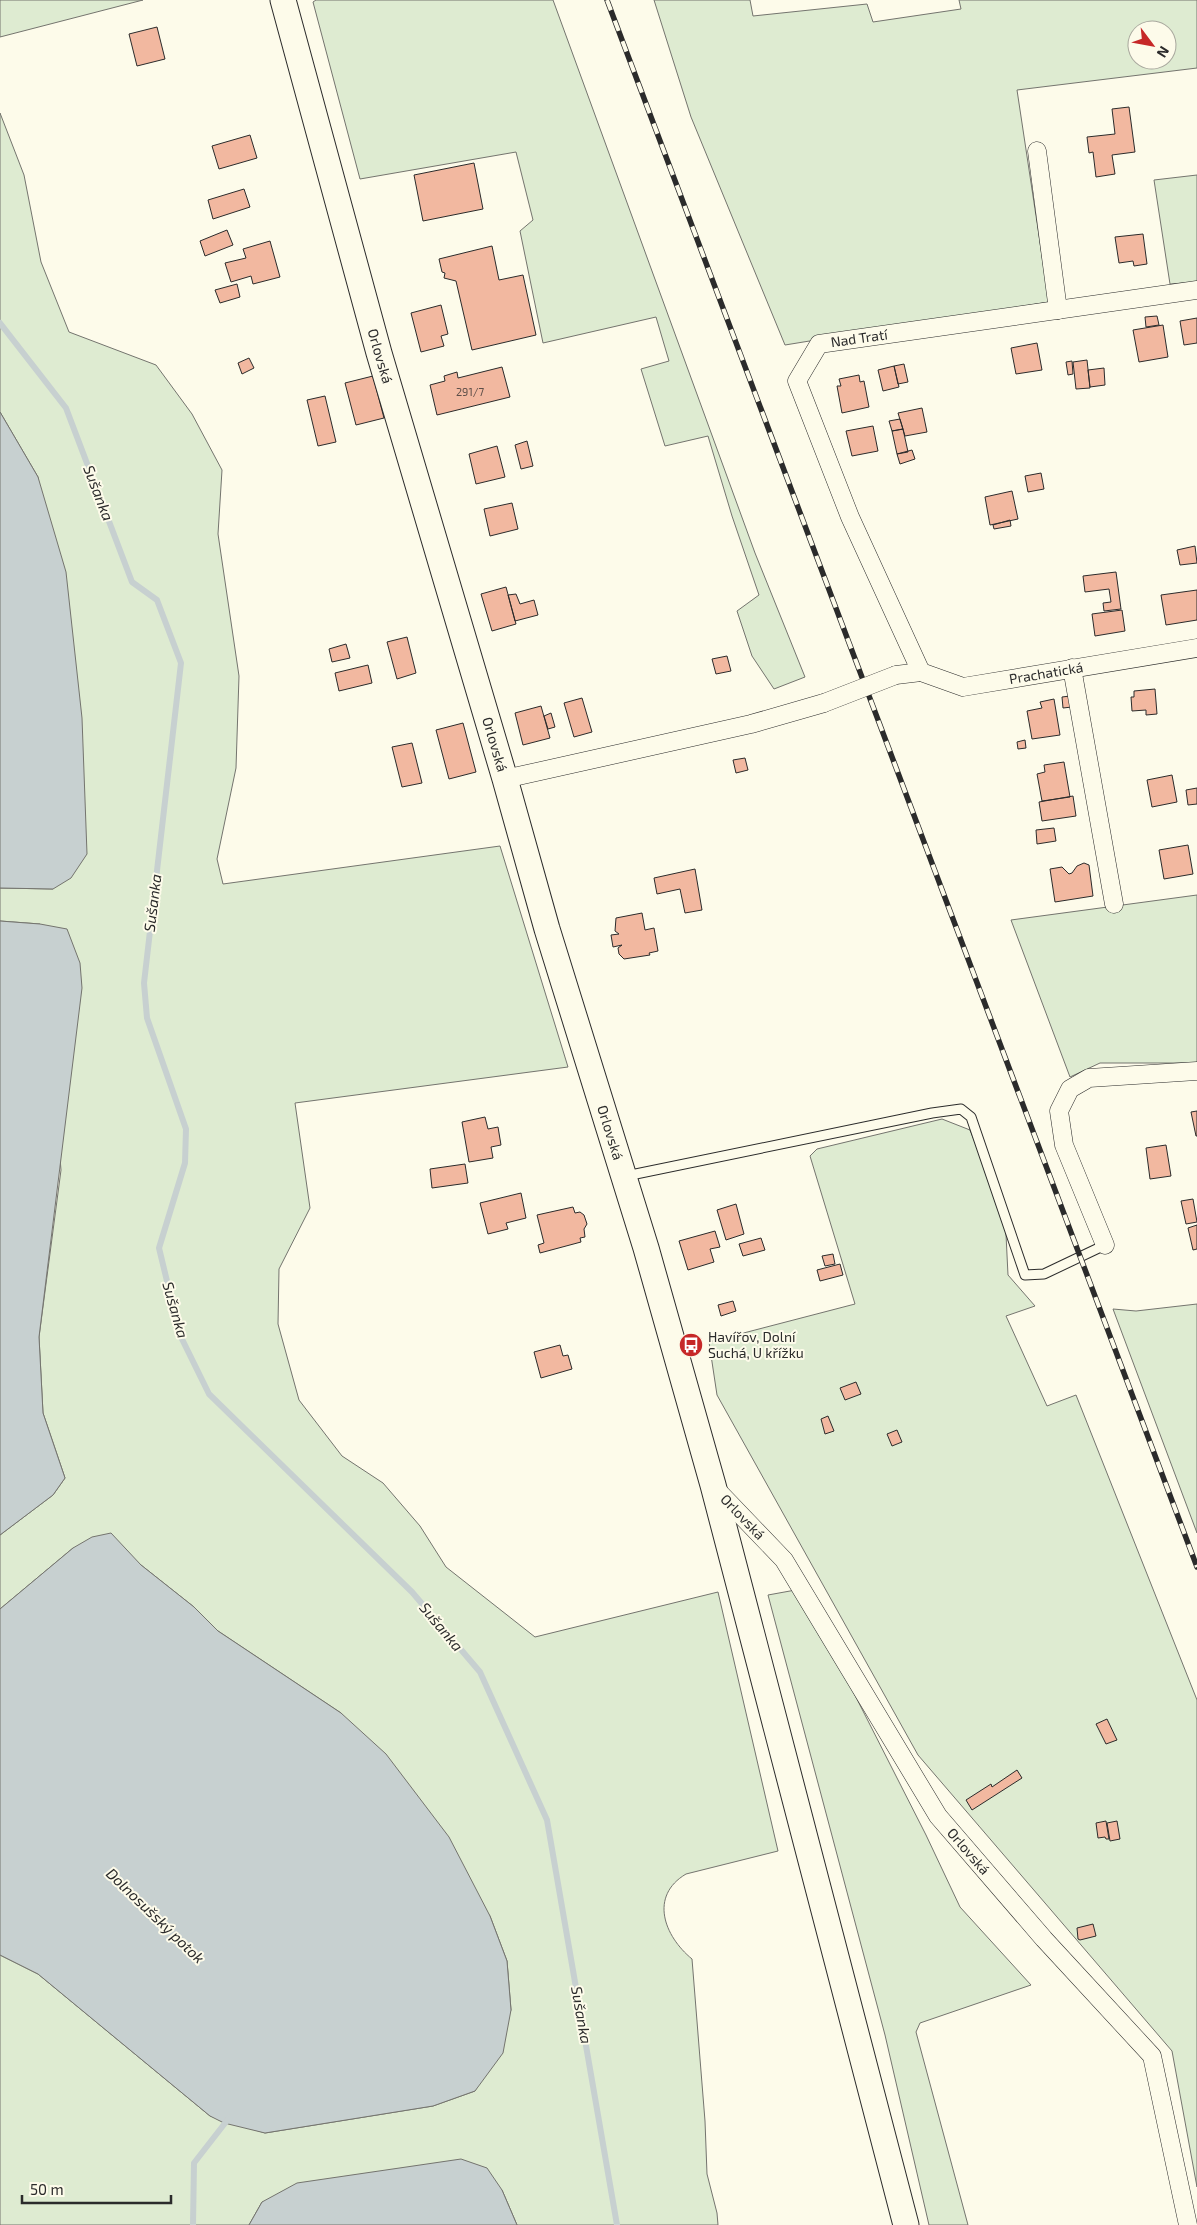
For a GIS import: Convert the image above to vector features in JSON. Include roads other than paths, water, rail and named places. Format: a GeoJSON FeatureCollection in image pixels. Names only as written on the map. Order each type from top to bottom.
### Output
{"type":"FeatureCollection","features":[{"type":"Feature","properties":{"kind":"main road","name":"Orlovská"},"geometry":{"type":"LineString","coordinates":[[283,0],[379,353],[548,929],[624,1177],[713,1485],[906,2225]]}},
{"type":"Feature","properties":{"kind":"street"},"geometry":{"type":"LineString","coordinates":[[1037,151],[1058,310]]}},
{"type":"Feature","properties":{"kind":"street","name":"Nad Tratí"},"geometry":{"type":"LineString","coordinates":[[921,672],[850,517],[797,381],[819,344],[1197,290]]}},
{"type":"Feature","properties":{"kind":"street","name":"Prachatická"},"geometry":{"type":"LineString","coordinates":[[505,779],[751,724],[824,703],[896,675],[921,672],[963,687],[1197,648]]}},
{"type":"Feature","properties":{"kind":"street"},"geometry":{"type":"LineString","coordinates":[[1072,668],[1114,904]]}},
{"type":"Feature","properties":{"kind":"street"},"geometry":{"type":"LineString","coordinates":[[1105,1245],[1064,1145],[1059,1111],[1070,1089],[1089,1078],[1197,1070]]}},
{"type":"Feature","properties":{"kind":"street","name":"Orlovská"},"geometry":{"type":"LineString","coordinates":[[713,1485],[784,1560],[938,1816],[1044,1940],[1152,2056],[1188,2225]]}},
{"type":"Feature","properties":{"kind":"lane"},"geometry":{"type":"LineString","coordinates":[[624,1177],[932,1113],[960,1109],[971,1117],[1025,1275],[1044,1274],[1105,1245]]}},
{"type":"Feature","properties":{"kind":"water"},"geometry":{"type":"Polygon","coordinates":[[[0,412],[38,477],[66,572],[82,718],[87,854],[71,878],[53,889],[0,888],[0,412]]]}},
{"type":"Feature","properties":{"kind":"water"},"geometry":{"type":"Polygon","coordinates":[[[0,921],[40,924],[67,929],[80,963],[82,988],[39,1337],[43,1413],[65,1478],[53,1495],[0,1535],[0,921]]]}},
{"type":"Feature","properties":{"kind":"water"},"geometry":{"type":"Polygon","coordinates":[[[111,1533],[141,1565],[194,1607],[218,1631],[341,1713],[386,1754],[449,1837],[490,1916],[507,1961],[511,2010],[503,2053],[475,2091],[433,2106],[265,2133],[224,2123],[210,2116],[38,1974],[0,1955],[0,1609],[73,1548],[92,1537],[111,1533]]]}},
{"type":"Feature","properties":{"kind":"water"},"geometry":{"type":"Polygon","coordinates":[[[461,2159],[487,2168],[502,2190],[517,2225],[249,2225],[262,2202],[297,2183],[461,2159]]]}},
{"type":"Feature","properties":{"kind":"waterway","name":"Sušanka"},"geometry":{"type":"LineString","coordinates":[[0,323],[66,408],[132,582],[157,600],[181,663],[144,983],[147,1018],[186,1129],[185,1163],[159,1248],[180,1335],[209,1394],[412,1592],[480,1672],[547,1820],[617,2225]]}},
{"type":"Feature","properties":{"kind":"waterway","name":"Dolnosušský potok"},"geometry":{"type":"LineString","coordinates":[[193,2225],[194,2163],[229,2118]]}},
{"type":"Feature","properties":{"kind":"railway"},"geometry":{"type":"LineString","coordinates":[[607,0],[1197,1567]]}},
{"type":"Feature","properties":{"kind":"place","name":"Havířov, Dolní Suchá, U křížku"},"geometry":{"type":"Point","coordinates":[691,1345]}}]}
